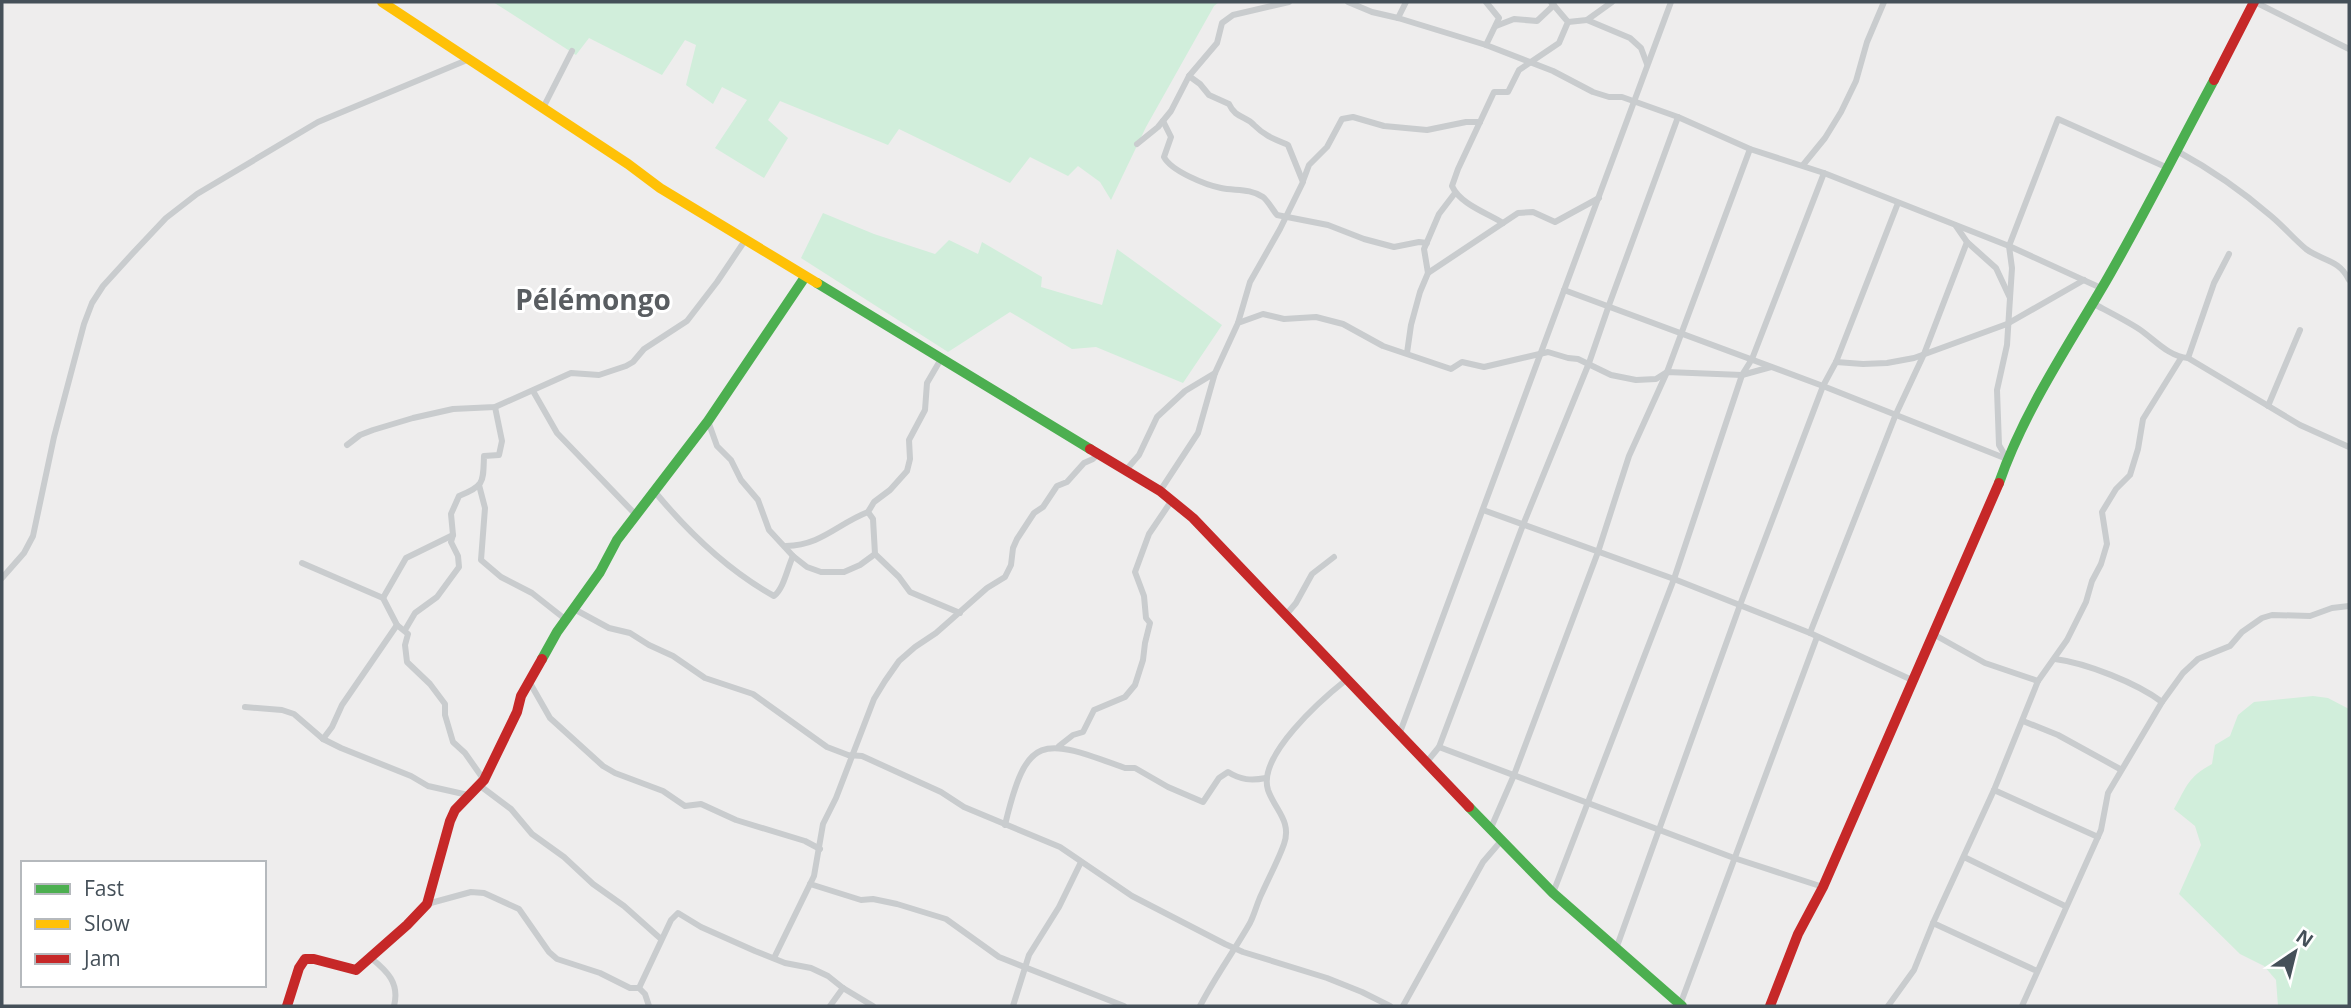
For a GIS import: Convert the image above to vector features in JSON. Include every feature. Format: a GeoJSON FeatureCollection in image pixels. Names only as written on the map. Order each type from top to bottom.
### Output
{"type":"FeatureCollection","features":[{"type":"Feature","properties":{"kind":"street"},"geometry":{"type":"LineString","coordinates":[[382,2],[628,164],[660,188],[1172,500],[1193,518],[1553,893],[1681,1005],[1896,414],[1924,354],[1967,242]]}},
{"type":"Feature","properties":{"kind":"street"},"geometry":{"type":"LineString","coordinates":[[1137,144],[1163,121],[1178,101],[1189,76],[1217,43],[1223,23],[1227,19],[1260,7],[1289,2]]}},
{"type":"Feature","properties":{"kind":"street"},"geometry":{"type":"LineString","coordinates":[[1348,2],[1372,12],[1486,45],[1553,71],[1593,92],[1634,101],[1678,117],[1750,149],[1803,165],[2009,246],[2101,288]]}},
{"type":"Feature","properties":{"kind":"street"},"geometry":{"type":"LineString","coordinates":[[1398,18],[1406,2]]}},
{"type":"Feature","properties":{"kind":"street"},"geometry":{"type":"LineString","coordinates":[[1486,2],[1499,18],[1486,45]]}},
{"type":"Feature","properties":{"kind":"street"},"geometry":{"type":"LineString","coordinates":[[1587,20],[1612,2]]}},
{"type":"Feature","properties":{"kind":"street"},"geometry":{"type":"LineString","coordinates":[[1399,735],[1671,2]]}},
{"type":"Feature","properties":{"kind":"street"},"geometry":{"type":"LineString","coordinates":[[1803,165],[1825,138],[1841,112],[1856,81],[1867,42],[1884,2]]}},
{"type":"Feature","properties":{"kind":"street"},"geometry":{"type":"LineString","coordinates":[[1770,1006],[1798,934],[1823,887],[1992,502],[2007,459],[2037,396],[2094,304],[2255,2],[2349,49]]}},
{"type":"Feature","properties":{"kind":"street"},"geometry":{"type":"LineString","coordinates":[[1496,26],[1514,19],[1536,21],[1553,4],[1569,22]]}},
{"type":"Feature","properties":{"kind":"street"},"geometry":{"type":"LineString","coordinates":[[1569,22],[1587,20],[1630,38],[1641,48],[1647,64]]}},
{"type":"Feature","properties":{"kind":"street"},"geometry":{"type":"LineString","coordinates":[[1503,223],[1455,193],[1452,186],[1494,92],[1508,92],[1519,70],[1559,43],[1569,22]]}},
{"type":"Feature","properties":{"kind":"street"},"geometry":{"type":"LineString","coordinates":[[543,108],[572,51]]}},
{"type":"Feature","properties":{"kind":"street"},"geometry":{"type":"LineString","coordinates":[[2,578],[24,553],[33,537],[54,437],[92,303],[132,253],[166,218],[197,194],[318,122],[467,60]]}},
{"type":"Feature","properties":{"kind":"street"},"geometry":{"type":"LineString","coordinates":[[1189,76],[1209,95],[1229,104],[1233,113],[1254,124],[1259,132],[1288,145],[1303,182]]}},
{"type":"Feature","properties":{"kind":"street"},"geometry":{"type":"LineString","coordinates":[[1160,491],[1198,433],[1215,373],[1238,323],[1250,282],[1287,215],[1309,165],[1327,147],[1342,120],[1353,117],[1384,126],[1427,130],[1480,122]]}},
{"type":"Feature","properties":{"kind":"street"},"geometry":{"type":"LineString","coordinates":[[1426,763],[1439,747],[1523,525],[1590,363],[1678,117]]}},
{"type":"Feature","properties":{"kind":"street"},"geometry":{"type":"LineString","coordinates":[[2007,459],[1999,445],[1997,390],[2007,345],[2012,268],[2009,246],[2058,119],[2168,168]]}},
{"type":"Feature","properties":{"kind":"street"},"geometry":{"type":"LineString","coordinates":[[1163,121],[1171,137],[1164,157],[1167,164],[1198,180],[1221,188],[1245,189],[1264,198],[1277,215],[1328,225],[1364,239],[1394,247],[1427,243]]}},
{"type":"Feature","properties":{"kind":"street"},"geometry":{"type":"LineString","coordinates":[[1490,830],[1514,775],[1598,552],[1629,456],[1667,372],[1750,149]]}},
{"type":"Feature","properties":{"kind":"street"},"geometry":{"type":"LineString","coordinates":[[2177,151],[2235,188],[2273,217],[2309,251],[2335,264],[2346,273],[2349,280]]}},
{"type":"Feature","properties":{"kind":"street"},"geometry":{"type":"LineString","coordinates":[[1553,893],[1674,579],[1742,375],[1752,359],[1824,173]]}},
{"type":"Feature","properties":{"kind":"street"},"geometry":{"type":"LineString","coordinates":[[1428,273],[1424,258],[1427,243],[1439,214],[1455,193]]}},
{"type":"Feature","properties":{"kind":"street"},"geometry":{"type":"LineString","coordinates":[[1407,353],[1411,325],[1428,273],[1518,213],[1534,212],[1555,222],[1599,198]]}},
{"type":"Feature","properties":{"kind":"street"},"geometry":{"type":"LineString","coordinates":[[1616,948],[1740,605],[1823,386],[1836,362],[1898,202]]}},
{"type":"Feature","properties":{"kind":"street"},"geometry":{"type":"LineString","coordinates":[[1956,226],[1967,242],[1996,268],[2010,298]]}},
{"type":"Feature","properties":{"kind":"street"},"geometry":{"type":"LineString","coordinates":[[347,445],[360,435],[373,430],[453,410],[495,407],[571,373],[599,375],[633,362],[644,349],[687,321],[746,240]]}},
{"type":"Feature","properties":{"kind":"street"},"geometry":{"type":"LineString","coordinates":[[1888,1006],[1914,970],[1994,790],[2038,681],[2067,640],[2101,564],[2107,544],[2102,512],[2116,489],[2130,475],[2143,419],[2184,358],[2214,283],[2229,254]]}},
{"type":"Feature","properties":{"kind":"street"},"geometry":{"type":"LineString","coordinates":[[287,1006],[299,968],[306,959],[356,970],[413,920],[427,904],[455,810],[481,783],[517,712],[521,696],[565,619],[600,572],[617,540],[645,501],[655,492],[708,421],[805,277]]}},
{"type":"Feature","properties":{"kind":"street"},"geometry":{"type":"LineString","coordinates":[[1836,362],[1863,365],[1887,363],[1924,354],[2007,324],[2084,281]]}},
{"type":"Feature","properties":{"kind":"street"},"geometry":{"type":"LineString","coordinates":[[1564,290],[1682,332],[2007,459]]}},
{"type":"Feature","properties":{"kind":"street"},"geometry":{"type":"LineString","coordinates":[[2094,304],[2139,329],[2163,348],[2300,425],[2349,447]]}},
{"type":"Feature","properties":{"kind":"street"},"geometry":{"type":"LineString","coordinates":[[1238,323],[1262,314],[1284,319],[1315,317],[1343,324],[1383,346],[1451,369],[1462,362],[1485,367],[1548,352],[1590,363],[1611,375],[1636,380],[1656,379],[1667,372],[1742,375],[1771,367]]}},
{"type":"Feature","properties":{"kind":"street"},"geometry":{"type":"LineString","coordinates":[[2268,406],[2300,330]]}},
{"type":"Feature","properties":{"kind":"street"},"geometry":{"type":"LineString","coordinates":[[786,547],[800,546],[833,533],[852,518],[868,512],[874,502],[890,490],[907,471],[910,459],[909,440],[925,410],[927,383],[941,359]]}},
{"type":"Feature","properties":{"kind":"street"},"geometry":{"type":"LineString","coordinates":[[1126,470],[1139,455],[1157,417],[1185,391],[1215,373]]}},
{"type":"Feature","properties":{"kind":"street"},"geometry":{"type":"LineString","coordinates":[[533,391],[557,433],[636,515]]}},
{"type":"Feature","properties":{"kind":"street"},"geometry":{"type":"LineString","coordinates":[[405,630],[415,612],[437,597],[450,583],[459,567],[458,556],[451,542],[451,514],[459,496],[477,489],[484,479],[484,456],[499,454],[502,441],[495,407]]}},
{"type":"Feature","properties":{"kind":"street"},"geometry":{"type":"LineString","coordinates":[[708,421],[717,446],[731,460],[741,480],[758,500],[769,530],[793,556],[807,567],[821,572],[844,572],[875,554]]}},
{"type":"Feature","properties":{"kind":"street"},"geometry":{"type":"LineString","coordinates":[[774,958],[790,930],[818,866],[823,824],[836,798],[874,699],[899,661],[1004,577],[1011,565],[1017,538],[1034,513],[1043,507],[1057,486],[1067,482],[1084,463],[1098,454]]}},
{"type":"Feature","properties":{"kind":"street"},"geometry":{"type":"LineString","coordinates":[[480,485],[485,508],[481,560],[501,577],[532,593],[565,619]]}},
{"type":"Feature","properties":{"kind":"street"},"geometry":{"type":"LineString","coordinates":[[655,492],[701,542],[747,581],[774,596],[781,590],[784,575],[793,556]]}},
{"type":"Feature","properties":{"kind":"street"},"geometry":{"type":"LineString","coordinates":[[1004,825],[1014,784],[1026,761],[1034,753],[1059,746],[1073,735],[1083,732],[1094,710],[1125,697],[1135,685],[1150,623],[1144,611],[1144,596],[1135,572],[1149,534],[1172,500]]}},
{"type":"Feature","properties":{"kind":"street"},"geometry":{"type":"LineString","coordinates":[[1483,510],[1740,605],[1912,680]]}},
{"type":"Feature","properties":{"kind":"street"},"geometry":{"type":"LineString","coordinates":[[868,512],[876,532],[875,554],[900,577],[910,592],[960,613]]}},
{"type":"Feature","properties":{"kind":"street"},"geometry":{"type":"LineString","coordinates":[[383,598],[406,558],[453,535]]}},
{"type":"Feature","properties":{"kind":"street"},"geometry":{"type":"LineString","coordinates":[[1285,616],[1296,603],[1312,574],[1334,558]]}},
{"type":"Feature","properties":{"kind":"street"},"geometry":{"type":"LineString","coordinates":[[302,563],[383,598],[397,625],[408,634],[405,645],[407,662],[430,684],[444,704],[453,742],[465,752],[481,783],[511,809],[532,834],[564,857],[661,939]]}},
{"type":"Feature","properties":{"kind":"street"},"geometry":{"type":"LineString","coordinates":[[2022,1006],[2098,837],[2108,793],[2162,702],[2192,662],[2230,646],[2242,632],[2262,618],[2272,615],[2310,616],[2332,608],[2349,606]]}},
{"type":"Feature","properties":{"kind":"street"},"geometry":{"type":"LineString","coordinates":[[574,609],[608,628],[630,633],[673,656],[705,678],[753,694],[827,747],[848,755],[862,755],[941,792],[964,807],[1060,847],[1132,896],[1234,948],[1339,983],[1390,1006]]}},
{"type":"Feature","properties":{"kind":"street"},"geometry":{"type":"LineString","coordinates":[[323,739],[342,705],[397,625]]}},
{"type":"Feature","properties":{"kind":"street"},"geometry":{"type":"LineString","coordinates":[[1933,634],[1986,663],[2038,681]]}},
{"type":"Feature","properties":{"kind":"street"},"geometry":{"type":"LineString","coordinates":[[2055,659],[2092,669],[2140,688],[2162,702]]}},
{"type":"Feature","properties":{"kind":"street"},"geometry":{"type":"LineString","coordinates":[[1200,1006],[1255,913],[1287,833],[1283,817],[1268,791],[1266,778],[1290,735],[1314,708],[1346,680]]}},
{"type":"Feature","properties":{"kind":"street"},"geometry":{"type":"LineString","coordinates":[[530,683],[550,718],[603,766],[615,773],[663,791],[685,806],[701,804],[736,820],[805,841],[820,849]]}},
{"type":"Feature","properties":{"kind":"street"},"geometry":{"type":"LineString","coordinates":[[245,707],[282,710],[294,714],[323,739],[411,776],[428,786],[468,795]]}},
{"type":"Feature","properties":{"kind":"street"},"geometry":{"type":"LineString","coordinates":[[2023,721],[2058,735],[2120,769]]}},
{"type":"Feature","properties":{"kind":"street"},"geometry":{"type":"LineString","coordinates":[[1059,746],[1125,768],[1135,768],[1202,802],[1219,778],[1228,772],[1238,779],[1266,778]]}},
{"type":"Feature","properties":{"kind":"street"},"geometry":{"type":"LineString","coordinates":[[1439,747],[1734,858],[1823,887]]}},
{"type":"Feature","properties":{"kind":"street"},"geometry":{"type":"LineString","coordinates":[[1994,790],[2098,837]]}},
{"type":"Feature","properties":{"kind":"street"},"geometry":{"type":"LineString","coordinates":[[1403,1006],[1477,872],[1501,841]]}},
{"type":"Feature","properties":{"kind":"street"},"geometry":{"type":"LineString","coordinates":[[1964,857],[2065,906]]}},
{"type":"Feature","properties":{"kind":"street"},"geometry":{"type":"LineString","coordinates":[[1013,1006],[1032,948],[1059,906],[1081,862]]}},
{"type":"Feature","properties":{"kind":"street"},"geometry":{"type":"LineString","coordinates":[[810,884],[861,900],[897,904],[946,919],[999,957],[1124,1006]]}},
{"type":"Feature","properties":{"kind":"street"},"geometry":{"type":"LineString","coordinates":[[427,904],[471,892],[484,893],[519,909],[549,952],[557,959],[600,973],[630,988],[639,988],[645,994],[649,1006]]}},
{"type":"Feature","properties":{"kind":"street"},"geometry":{"type":"LineString","coordinates":[[639,988],[661,939],[678,913],[723,937],[828,976],[873,1006]]}},
{"type":"Feature","properties":{"kind":"street"},"geometry":{"type":"LineString","coordinates":[[1933,923],[2037,971]]}},
{"type":"Feature","properties":{"kind":"street"},"geometry":{"type":"LineString","coordinates":[[371,958],[391,975],[395,992],[394,1006]]}},
{"type":"Feature","properties":{"kind":"street"},"geometry":{"type":"LineString","coordinates":[[830,1006],[843,988]]}},
{"type":"Feature","properties":{"kind":"green space"},"geometry":{"type":"Polygon","coordinates":[[[493,2],[1219,2],[1214,6],[1146,127],[1111,200],[1100,182],[1078,166],[1068,176],[1030,157],[1010,183],[899,129],[888,145],[780,101],[768,120],[788,138],[764,178],[715,148],[747,100],[722,87],[713,104],[686,85],[696,45],[685,40],[662,75],[589,38],[576,55],[493,2]]]}},
{"type":"Feature","properties":{"kind":"green space"},"geometry":{"type":"Polygon","coordinates":[[[823,213],[874,234],[935,254],[949,240],[978,254],[982,242],[1042,277],[1041,287],[1102,305],[1117,249],[1222,325],[1183,383],[1096,347],[1072,349],[1010,312],[948,352],[801,258],[823,213]]]}},
{"type":"Feature","properties":{"kind":"green space"},"geometry":{"type":"Polygon","coordinates":[[[2313,696],[2328,698],[2349,709],[2349,1006],[2278,1006],[2276,980],[2264,966],[2240,954],[2179,894],[2201,845],[2195,826],[2174,809],[2189,783],[2212,764],[2215,745],[2230,736],[2238,715],[2254,702],[2313,696]]]}},
{"type":"Feature","properties":{"kind":"traffic: fast"},"geometry":{"type":"LineString","coordinates":[[1999,483],[2034,405],[2120,256],[2214,80]]}},
{"type":"Feature","properties":{"kind":"traffic: fast"},"geometry":{"type":"LineString","coordinates":[[542,659],[557,632],[600,572],[617,540],[708,421],[805,277]]}},
{"type":"Feature","properties":{"kind":"traffic: fast"},"geometry":{"type":"LineString","coordinates":[[817,283],[1090,449]]}},
{"type":"Feature","properties":{"kind":"traffic: fast"},"geometry":{"type":"LineString","coordinates":[[1469,807],[1553,893],[1682,1006]]}},
{"type":"Feature","properties":{"kind":"traffic: slow"},"geometry":{"type":"LineString","coordinates":[[382,2],[628,164],[660,188],[817,283]]}},
{"type":"Feature","properties":{"kind":"traffic: jam"},"geometry":{"type":"LineString","coordinates":[[2214,80],[2254,2]]}},
{"type":"Feature","properties":{"kind":"traffic: jam"},"geometry":{"type":"LineString","coordinates":[[1090,449],[1160,491],[1193,518],[1469,807]]}},
{"type":"Feature","properties":{"kind":"traffic: jam"},"geometry":{"type":"LineString","coordinates":[[1770,1006],[1798,934],[1823,887],[1999,483]]}},
{"type":"Feature","properties":{"kind":"traffic: jam"},"geometry":{"type":"LineString","coordinates":[[287,1006],[299,968],[305,959],[356,970],[427,904],[455,810],[484,780],[517,712],[521,696],[542,659]]}},
{"type":"Feature","properties":{"kind":"district","name":"Pélémongo"},"geometry":{"type":"Point","coordinates":[593,300]}}]}
